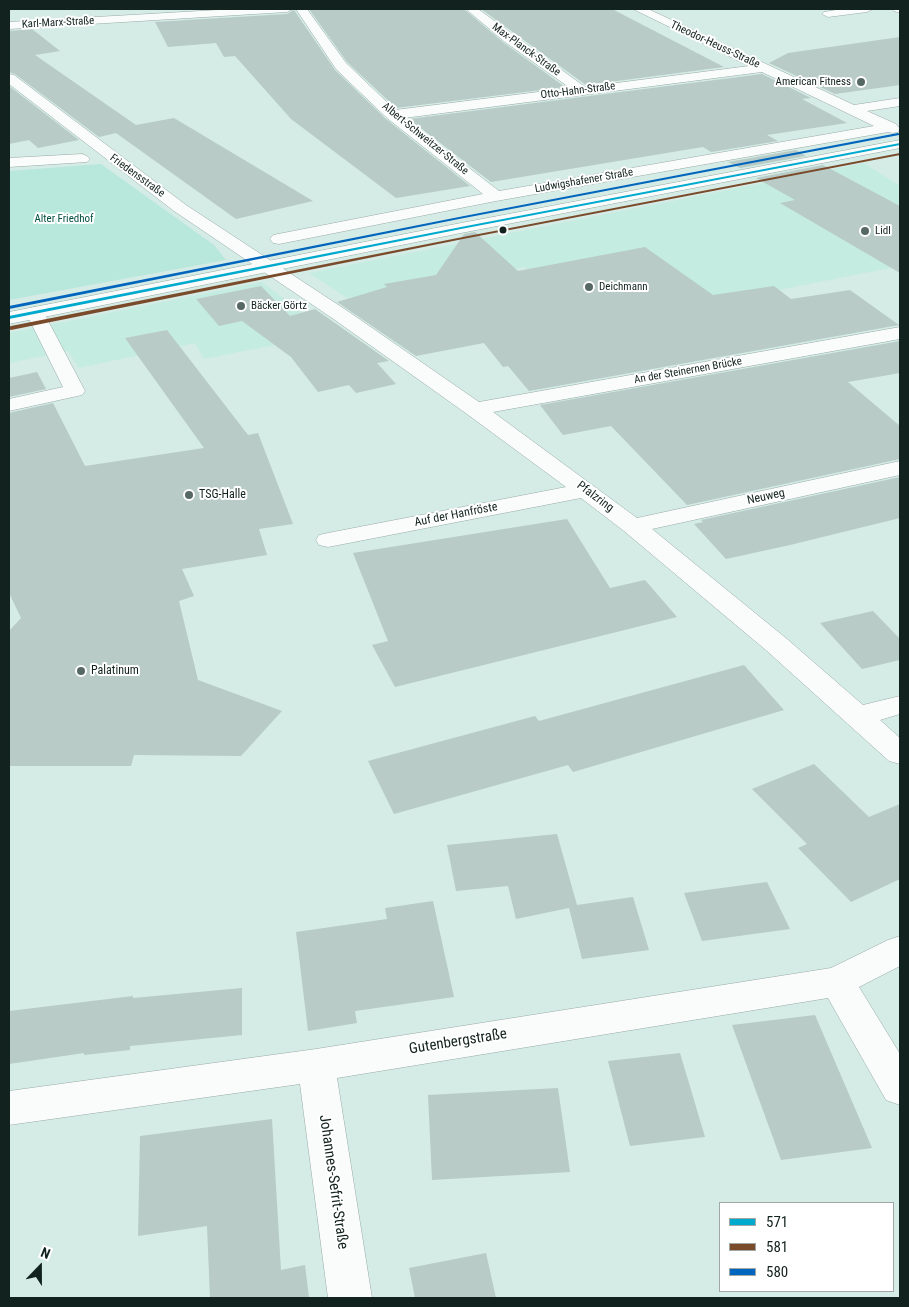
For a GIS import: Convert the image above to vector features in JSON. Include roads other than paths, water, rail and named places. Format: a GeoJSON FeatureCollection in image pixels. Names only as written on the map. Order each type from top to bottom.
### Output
{"type":"FeatureCollection","features":[{"type":"Feature","properties":{"kind":"street","name":"Karl-Marx-Straße"},"geometry":{"type":"LineString","coordinates":[[9,26],[287,9]]}},
{"type":"Feature","properties":{"kind":"street","name":"Albert-Schweitzer-Straße"},"geometry":{"type":"LineString","coordinates":[[302,9],[341,66],[392,115],[496,196]]}},
{"type":"Feature","properties":{"kind":"street","name":"Max-Planck-Straße"},"geometry":{"type":"LineString","coordinates":[[471,9],[509,39],[582,91]]}},
{"type":"Feature","properties":{"kind":"street","name":"Theodor-Heuss-Straße"},"geometry":{"type":"LineString","coordinates":[[639,9],[895,130]]}},
{"type":"Feature","properties":{"kind":"street"},"geometry":{"type":"LineString","coordinates":[[828,14],[867,9]]}},
{"type":"Feature","properties":{"kind":"street","name":"Otto-Hahn-Straße"},"geometry":{"type":"LineString","coordinates":[[392,115],[764,68]]}},
{"type":"Feature","properties":{"kind":"street","name":"Friedensstraße"},"geometry":{"type":"LineString","coordinates":[[9,78],[111,157],[262,262]]}},
{"type":"Feature","properties":{"kind":"street"},"geometry":{"type":"LineString","coordinates":[[852,110],[900,102]]}},
{"type":"Feature","properties":{"kind":"street","name":"Ludwigshafener Straße"},"geometry":{"type":"LineString","coordinates":[[279,239],[496,196],[895,130]]}},
{"type":"Feature","properties":{"kind":"street","name":"Ludwigshafener Straße"},"geometry":{"type":"LineString","coordinates":[[9,318],[262,262],[900,144]]}},
{"type":"Feature","properties":{"kind":"street"},"geometry":{"type":"LineString","coordinates":[[9,163],[82,159]]}},
{"type":"Feature","properties":{"kind":"street","name":"Pfalzring"},"geometry":{"type":"LineString","coordinates":[[262,262],[475,409],[633,526],[859,716],[900,754]]}},
{"type":"Feature","properties":{"kind":"street"},"geometry":{"type":"LineString","coordinates":[[9,405],[75,391],[35,313]]}},
{"type":"Feature","properties":{"kind":"street","name":"An der Steinernen Brücke"},"geometry":{"type":"LineString","coordinates":[[475,409],[900,333]]}},
{"type":"Feature","properties":{"kind":"street","name":"Neuweg"},"geometry":{"type":"LineString","coordinates":[[633,526],[900,468]]}},
{"type":"Feature","properties":{"kind":"street","name":"Auf der Hanfröste"},"geometry":{"type":"LineString","coordinates":[[328,540],[585,490]]}},
{"type":"Feature","properties":{"kind":"street"},"geometry":{"type":"LineString","coordinates":[[859,716],[900,705]]}},
{"type":"Feature","properties":{"kind":"street","name":"Gutenbergstraße"},"geometry":{"type":"LineString","coordinates":[[9,1108],[316,1065],[837,982],[900,950]]}},
{"type":"Feature","properties":{"kind":"street"},"geometry":{"type":"LineString","coordinates":[[837,982],[900,1088]]}},
{"type":"Feature","properties":{"kind":"street","name":"Johannes-Sefrit-Straße"},"geometry":{"type":"LineString","coordinates":[[316,1065],[350,1298]]}},
{"type":"Feature","properties":{"kind":"place","name":"American Fitness"},"geometry":{"type":"Point","coordinates":[861,82]}},
{"type":"Feature","properties":{"kind":"place","name":"Lidl"},"geometry":{"type":"Point","coordinates":[865,231]}},
{"type":"Feature","properties":{"kind":"place","name":"Deichmann"},"geometry":{"type":"Point","coordinates":[589,287]}},
{"type":"Feature","properties":{"kind":"place","name":"Bäcker Görtz"},"geometry":{"type":"Point","coordinates":[241,306]}},
{"type":"Feature","properties":{"kind":"place","name":"TSG-Halle"},"geometry":{"type":"Point","coordinates":[189,495]}},
{"type":"Feature","properties":{"kind":"place","name":"Palatinum"},"geometry":{"type":"Point","coordinates":[81,671]}},
{"type":"Feature","properties":{"kind":"park label","name":"Alter Friedhof"},"geometry":{"type":"Point","coordinates":[64,219]}}]}
